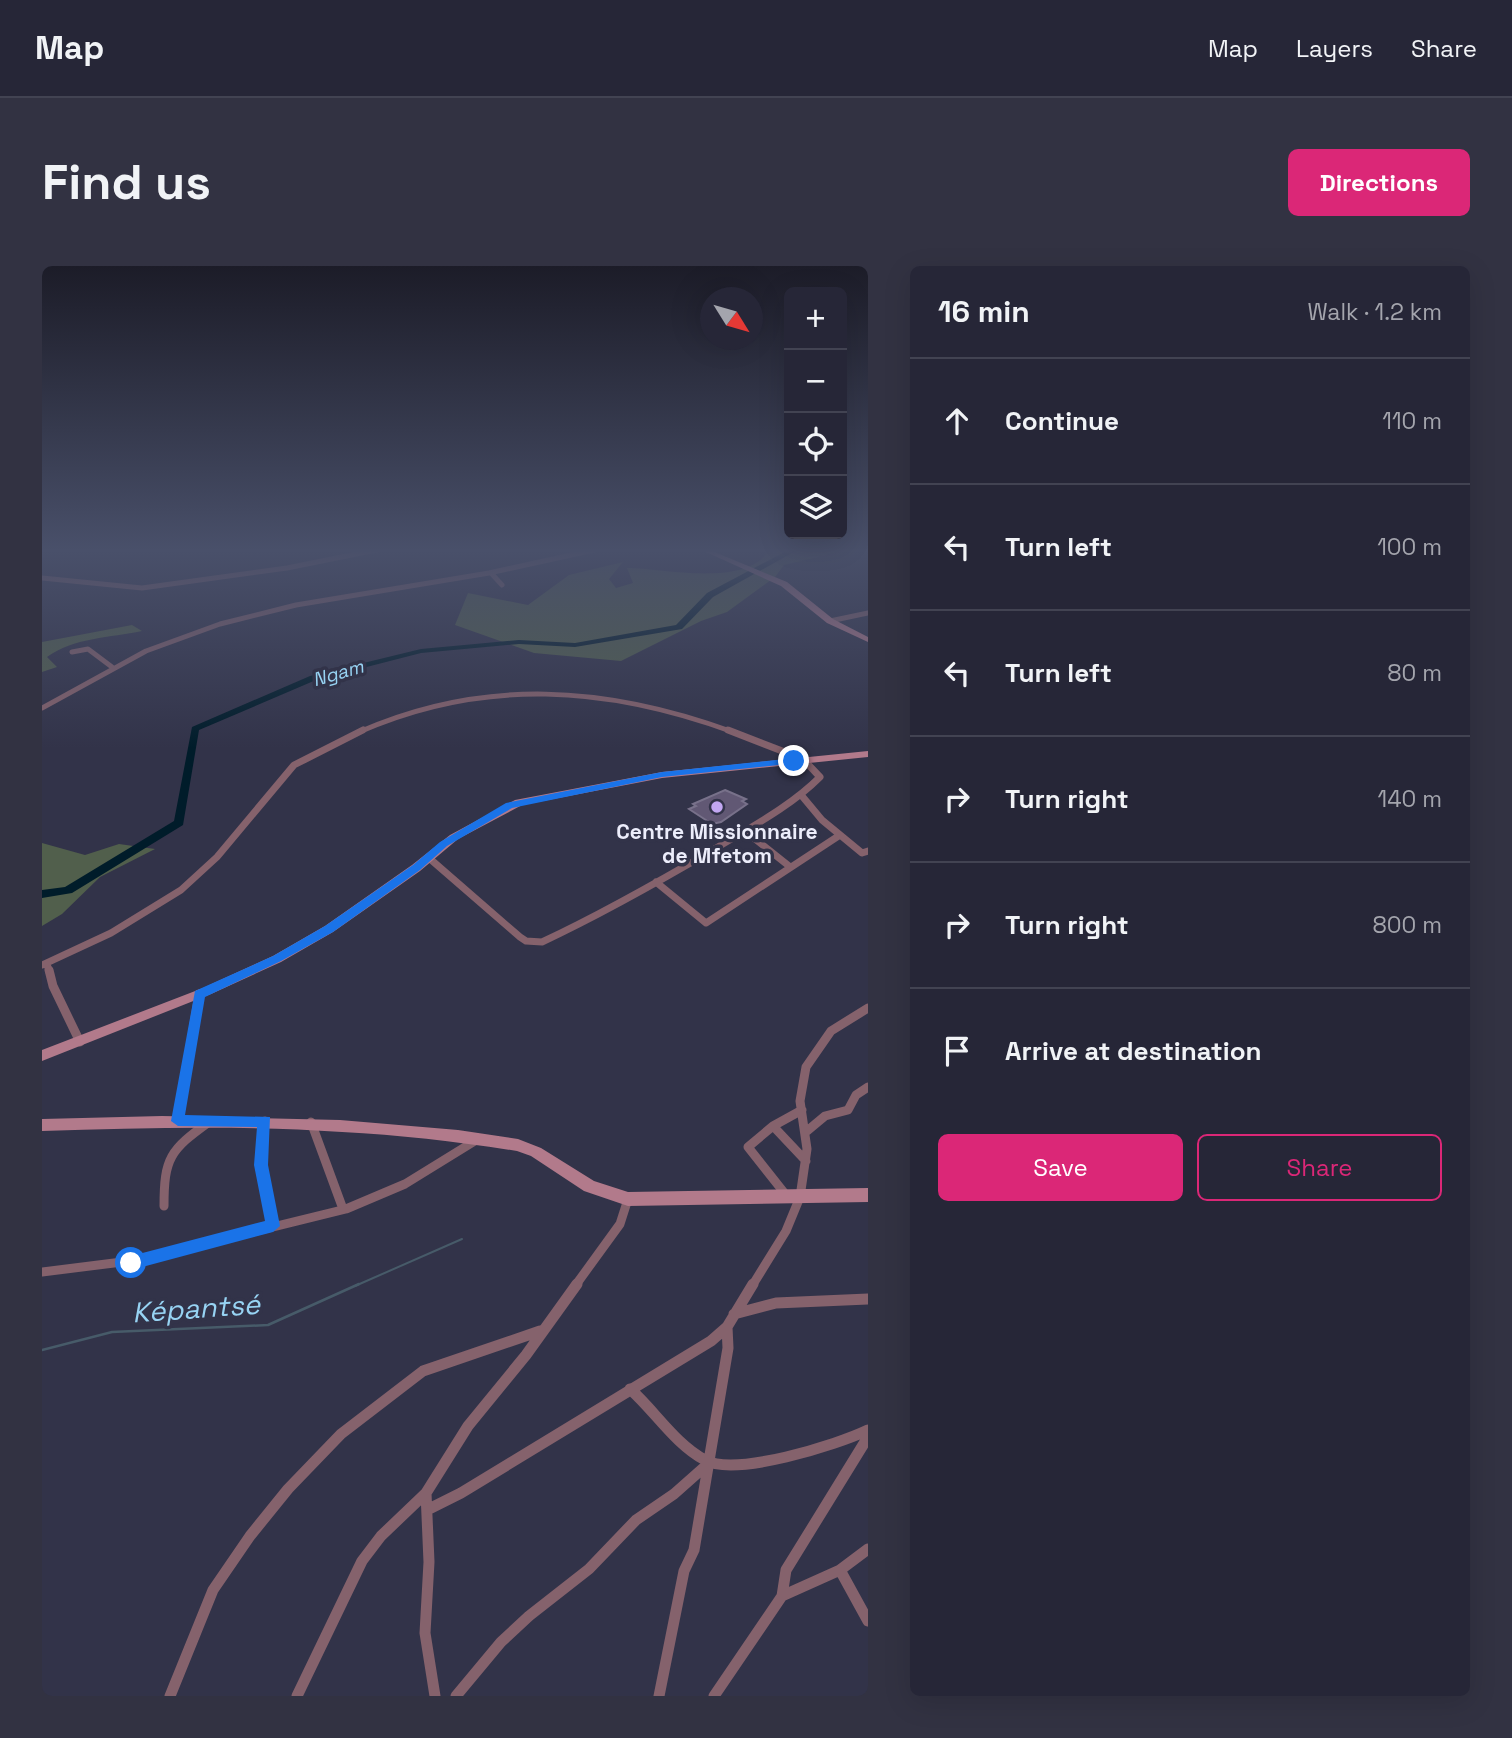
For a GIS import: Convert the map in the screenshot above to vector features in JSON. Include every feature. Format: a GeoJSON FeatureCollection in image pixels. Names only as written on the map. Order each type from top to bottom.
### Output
{"type":"FeatureCollection","features":[{"type":"Feature","properties":{"kind":"street"},"geometry":{"type":"LineString","coordinates":[[42,708],[112,667],[182,637],[227,622],[260,615]]}},
{"type":"Feature","properties":{"kind":"street"},"geometry":{"type":"LineString","coordinates":[[822,615],[868,640]]}},
{"type":"Feature","properties":{"kind":"street"},"geometry":{"type":"LineString","coordinates":[[830,621],[860,615]]}},
{"type":"Feature","properties":{"kind":"street"},"geometry":{"type":"LineString","coordinates":[[72,652],[88,649],[112,667]]}},
{"type":"Feature","properties":{"kind":"street"},"geometry":{"type":"LineString","coordinates":[[80,1042],[52,986],[45,964],[132,922],[187,884],[215,860],[290,769],[314,752],[370,724],[445,701],[545,693],[651,706],[803,759],[820,777],[819,783],[802,796],[745,831],[550,939],[533,942],[520,937],[429,858]]}},
{"type":"Feature","properties":{"kind":"street"},"geometry":{"type":"LineString","coordinates":[[42,1056],[199,994],[317,936],[429,858],[454,837],[519,802],[662,775],[868,754]]}},
{"type":"Feature","properties":{"kind":"street"},"geometry":{"type":"LineString","coordinates":[[802,796],[809,807],[840,835],[862,853],[868,851]]}},
{"type":"Feature","properties":{"kind":"street"},"geometry":{"type":"LineString","coordinates":[[745,831],[789,866]]}},
{"type":"Feature","properties":{"kind":"street"},"geometry":{"type":"LineString","coordinates":[[656,882],[706,923],[840,835]]}},
{"type":"Feature","properties":{"kind":"street"},"geometry":{"type":"LineString","coordinates":[[178,1121],[199,994]]}},
{"type":"Feature","properties":{"kind":"street"},"geometry":{"type":"LineString","coordinates":[[428,1510],[461,1493],[711,1341],[727,1327],[779,1240],[806,1161],[807,1131],[800,1096],[810,1058],[822,1038],[850,1015],[868,1008]]}},
{"type":"Feature","properties":{"kind":"street"},"geometry":{"type":"LineString","coordinates":[[807,1131],[825,1116],[848,1110],[856,1095],[868,1087]]}},
{"type":"Feature","properties":{"kind":"street"},"geometry":{"type":"LineString","coordinates":[[803,1114],[817,1122]]}},
{"type":"Feature","properties":{"kind":"street"},"geometry":{"type":"LineString","coordinates":[[794,1198],[748,1147],[773,1126],[803,1114]]}},
{"type":"Feature","properties":{"kind":"street"},"geometry":{"type":"LineString","coordinates":[[42,1125],[178,1121],[311,1122],[478,1139],[528,1148],[589,1186],[628,1199],[868,1195]]}},
{"type":"Feature","properties":{"kind":"street"},"geometry":{"type":"LineString","coordinates":[[164,1206],[166,1156],[211,1121]]}},
{"type":"Feature","properties":{"kind":"street"},"geometry":{"type":"LineString","coordinates":[[265,1121],[261,1139],[261,1165],[273,1226]]}},
{"type":"Feature","properties":{"kind":"street"},"geometry":{"type":"LineString","coordinates":[[311,1122],[343,1209]]}},
{"type":"Feature","properties":{"kind":"street"},"geometry":{"type":"LineString","coordinates":[[773,1126],[806,1161]]}},
{"type":"Feature","properties":{"kind":"street"},"geometry":{"type":"LineString","coordinates":[[42,1272],[147,1260],[343,1209],[404,1186],[478,1139]]}},
{"type":"Feature","properties":{"kind":"street"},"geometry":{"type":"LineString","coordinates":[[297,1696],[362,1561],[381,1536],[426,1493],[468,1426],[526,1354],[540,1331],[620,1224],[628,1199]]}},
{"type":"Feature","properties":{"kind":"street"},"geometry":{"type":"LineString","coordinates":[[734,1314],[776,1303],[868,1299]]}},
{"type":"Feature","properties":{"kind":"street"},"geometry":{"type":"LineString","coordinates":[[659,1696],[684,1572],[694,1550],[728,1348],[727,1327]]}},
{"type":"Feature","properties":{"kind":"street"},"geometry":{"type":"LineString","coordinates":[[170,1696],[182,1659],[213,1590],[273,1508],[341,1434],[423,1371],[540,1331]]}},
{"type":"Feature","properties":{"kind":"street"},"geometry":{"type":"LineString","coordinates":[[630,1389],[649,1404],[685,1445],[709,1463],[754,1463],[841,1443],[868,1430]]}},
{"type":"Feature","properties":{"kind":"street"},"geometry":{"type":"LineString","coordinates":[[714,1696],[782,1596],[786,1570],[868,1437]]}},
{"type":"Feature","properties":{"kind":"street"},"geometry":{"type":"LineString","coordinates":[[456,1696],[501,1642],[529,1616],[589,1569],[636,1520],[674,1494],[709,1463]]}},
{"type":"Feature","properties":{"kind":"street"},"geometry":{"type":"LineString","coordinates":[[426,1493],[429,1562],[425,1633],[435,1696]]}},
{"type":"Feature","properties":{"kind":"street"},"geometry":{"type":"LineString","coordinates":[[782,1596],[840,1570],[868,1549]]}},
{"type":"Feature","properties":{"kind":"street"},"geometry":{"type":"LineString","coordinates":[[840,1570],[868,1621]]}},
{"type":"Feature","properties":{"kind":"green space"},"geometry":{"type":"Polygon","coordinates":[[[459,615],[719,615],[621,661],[534,653],[455,625],[459,615]]]}},
{"type":"Feature","properties":{"kind":"green space"},"geometry":{"type":"Polygon","coordinates":[[[132,625],[142,631],[93,639],[58,650],[47,657],[57,667],[42,672],[42,642],[132,625]]]}},
{"type":"Feature","properties":{"kind":"green space"},"geometry":{"type":"Polygon","coordinates":[[[42,843],[85,855],[119,844],[155,849],[100,877],[62,914],[42,926],[42,843]]]}},
{"type":"Feature","properties":{"kind":"building","name":"Centre Missionnaire de Mfetom"},"geometry":{"type":"Polygon","coordinates":[[[725,790],[746,799],[742,801],[747,804],[721,822],[712,824],[689,809],[696,806],[693,804],[725,790]]]}},
{"type":"Feature","properties":{"kind":"waterway","name":"Ngam"},"geometry":{"type":"LineString","coordinates":[[42,894],[68,890],[179,823],[195,729],[313,678],[421,651],[519,642],[575,645],[679,627],[691,615]]}},
{"type":"Feature","properties":{"kind":"waterway","name":"Képantsé"},"geometry":{"type":"LineString","coordinates":[[355,1286],[462,1239]]}},
{"type":"Feature","properties":{"kind":"waterway","name":"Képantsé"},"geometry":{"type":"LineString","coordinates":[[42,1350],[112,1332],[268,1325],[359,1284]]}},
{"type":"Feature","properties":{"kind":"place","name":"Centre Missionnaire de Mfetom"},"geometry":{"type":"Point","coordinates":[717,807]}},
{"type":"Feature","properties":{"kind":"route"},"geometry":{"type":"LineString","coordinates":[[131,1263],[273,1226],[261,1165],[261,1139],[265,1121],[178,1121],[199,994],[247,973],[329,929],[416,868],[454,837],[519,802],[662,775],[794,761]]}}]}
